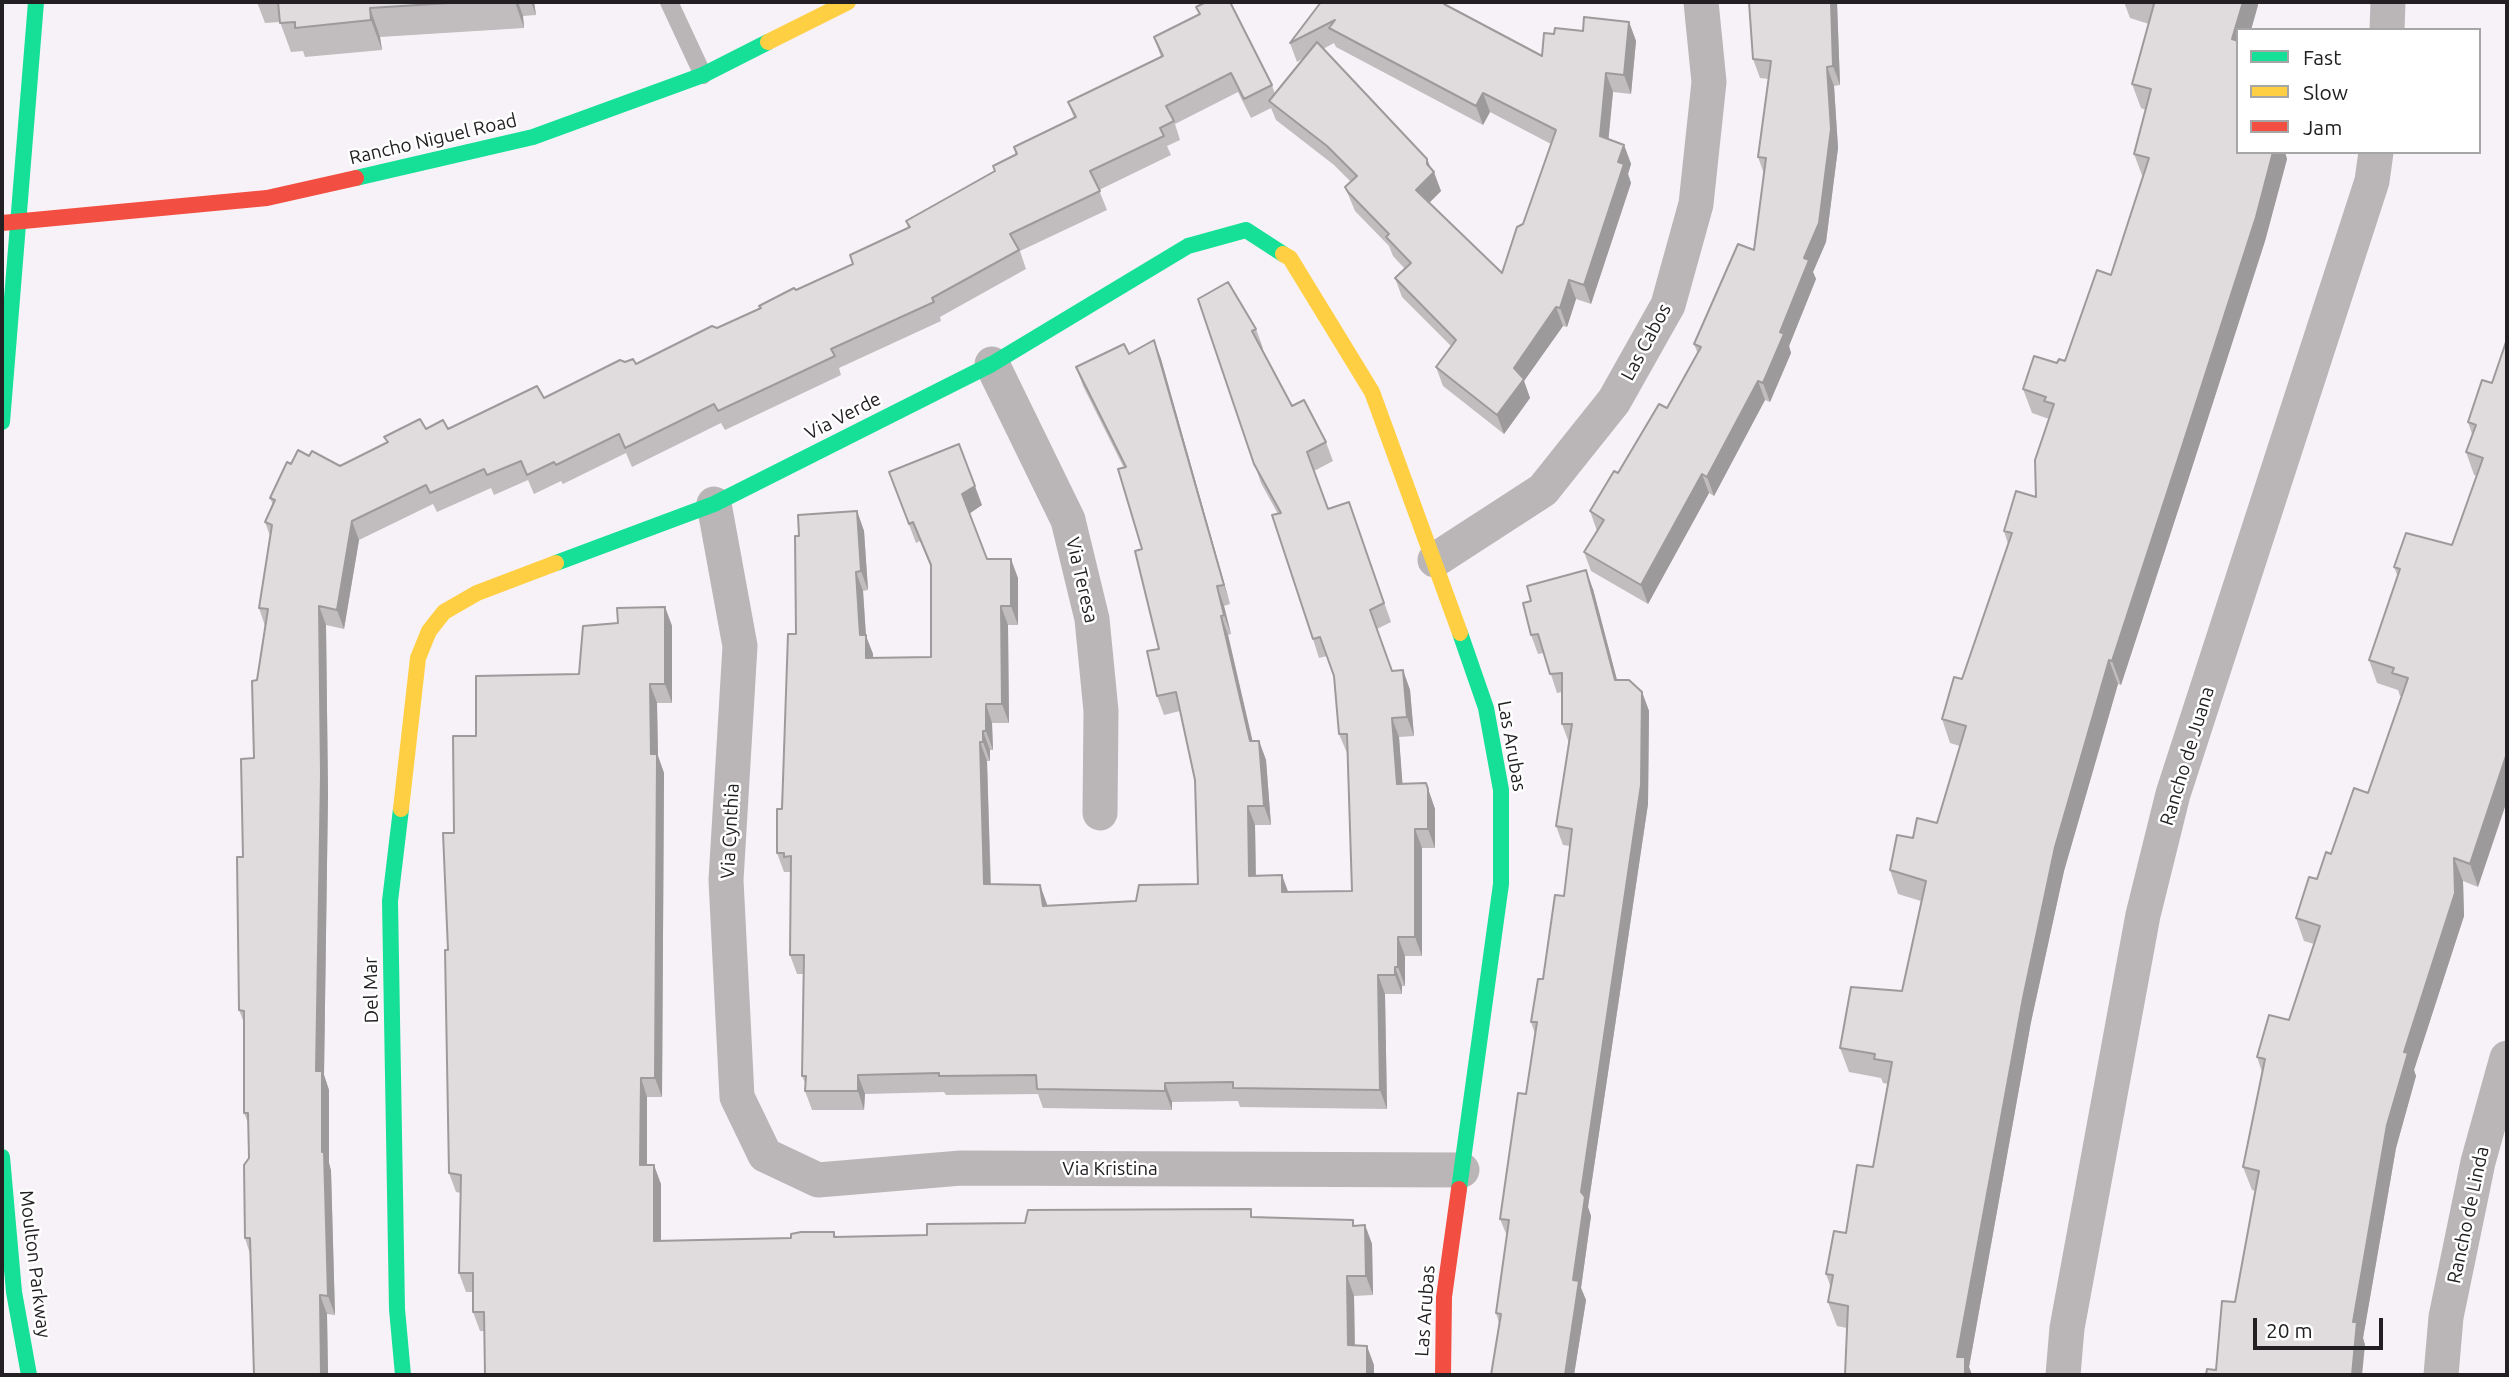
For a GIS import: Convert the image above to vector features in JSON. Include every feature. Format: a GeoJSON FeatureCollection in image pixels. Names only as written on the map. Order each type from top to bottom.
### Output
{"type":"FeatureCollection","features":[{"type":"Feature","properties":{"kind":"street"},"geometry":{"type":"LineString","coordinates":[[2,422],[9,222],[36,2]]}},
{"type":"Feature","properties":{"kind":"street","name":"Rancho Niguel Road"},"geometry":{"type":"LineString","coordinates":[[9,222],[267,198],[533,137],[703,75],[848,2]]}},
{"type":"Feature","properties":{"kind":"street","name":"Las Cabos"},"geometry":{"type":"LineString","coordinates":[[1435,560],[1543,490],[1614,401],[1668,305],[1696,204],[1708,96],[1701,2]]}},
{"type":"Feature","properties":{"kind":"street"},"geometry":{"type":"LineString","coordinates":[[2388,2],[2388,28]]}},
{"type":"Feature","properties":{"kind":"street","name":"Rancho de Juana"},"geometry":{"type":"LineString","coordinates":[[2063,1375],[2067,1328],[2143,915],[2173,793],[2372,181],[2376,154]]}},
{"type":"Feature","properties":{"kind":"street","name":"Las Arubas"},"geometry":{"type":"LineString","coordinates":[[1246,230],[1290,258],[1372,392],[1435,560],[1486,708],[1502,790],[1501,884],[1444,1297],[1443,1375]]}},
{"type":"Feature","properties":{"kind":"street","name":"Via Verde"},"geometry":{"type":"LineString","coordinates":[[444,612],[477,593],[714,504],[992,364],[1188,246],[1246,230]]}},
{"type":"Feature","properties":{"kind":"street","name":"Via Teresa"},"geometry":{"type":"LineString","coordinates":[[992,364],[1068,520],[1089,606],[1101,711],[1100,813]]}},
{"type":"Feature","properties":{"kind":"street","name":"Via Cynthia"},"geometry":{"type":"LineString","coordinates":[[714,504],[740,646],[726,880],[737,1097],[765,1155]]}},
{"type":"Feature","properties":{"kind":"street","name":"Del Mar"},"geometry":{"type":"LineString","coordinates":[[403,1375],[397,1309],[390,901],[418,657],[429,631],[444,612]]}},
{"type":"Feature","properties":{"kind":"street","name":"Rancho de Linda"},"geometry":{"type":"LineString","coordinates":[[2441,1375],[2446,1317],[2473,1188],[2507,1058]]}},
{"type":"Feature","properties":{"kind":"street","name":"Via Kristina"},"geometry":{"type":"LineString","coordinates":[[765,1155],[818,1181],[961,1168],[1462,1170]]}},
{"type":"Feature","properties":{"kind":"street","name":"Moulton Parkway"},"geometry":{"type":"LineString","coordinates":[[2,1157],[14,1292],[29,1375]]}},
{"type":"Feature","properties":{"kind":"lane"},"geometry":{"type":"LineString","coordinates":[[669,2],[703,75]]}},
{"type":"Feature","properties":{"kind":"building"},"geometry":{"type":"Polygon","coordinates":[[[278,2],[465,2],[370,8],[371,20],[295,28],[295,22],[280,23],[278,2]]]}},
{"type":"Feature","properties":{"kind":"building"},"geometry":{"type":"Polygon","coordinates":[[[1206,2],[1230,2],[1272,85],[1244,99],[1231,73],[1166,106],[1174,121],[1160,128],[1164,136],[1090,171],[1100,191],[1010,234],[1019,250],[932,298],[934,302],[831,349],[835,356],[718,411],[714,404],[625,448],[619,434],[556,465],[554,462],[527,475],[521,461],[487,475],[484,469],[430,493],[426,485],[352,521],[337,610],[319,606],[321,774],[316,1071],[322,1071],[322,1152],[328,1296],[320,1295],[321,1375],[254,1375],[250,1238],[245,1238],[244,1165],[249,1158],[248,1113],[244,1113],[244,1011],[239,1010],[237,857],[243,857],[241,759],[254,758],[252,681],[257,680],[268,609],[259,608],[272,525],[265,522],[275,500],[270,498],[287,462],[291,464],[298,450],[309,456],[312,451],[340,466],[388,442],[384,437],[420,419],[426,429],[443,420],[448,429],[537,386],[544,398],[620,360],[625,362],[633,359],[636,364],[712,326],[717,328],[761,308],[759,306],[794,288],[796,290],[853,264],[850,255],[910,227],[906,221],[995,171],[993,166],[1017,154],[1014,147],[1076,117],[1068,102],[1163,56],[1154,37],[1200,14],[1196,7],[1206,2]]]}},
{"type":"Feature","properties":{"kind":"building"},"geometry":{"type":"Polygon","coordinates":[[[1321,2],[1443,2],[1542,56],[1544,33],[1554,34],[1555,28],[1583,31],[1584,17],[1629,22],[1624,75],[1606,73],[1600,136],[1624,145],[1618,162],[1624,164],[1584,285],[1569,280],[1560,308],[1556,307],[1514,368],[1524,379],[1497,415],[1436,367],[1456,340],[1395,278],[1411,263],[1386,237],[1389,234],[1348,192],[1345,187],[1357,176],[1327,146],[1269,101],[1317,42],[1427,159],[1427,164],[1434,172],[1416,190],[1502,273],[1517,227],[1523,224],[1556,130],[1483,93],[1476,106],[1329,28],[1335,20],[1290,43],[1321,2]]]}},
{"type":"Feature","properties":{"kind":"building"},"geometry":{"type":"Polygon","coordinates":[[[1749,2],[1831,2],[1833,66],[1827,67],[1831,129],[1819,223],[1804,258],[1809,260],[1780,332],[1784,334],[1763,383],[1758,381],[1707,477],[1702,474],[1641,585],[1584,552],[1604,520],[1590,511],[1614,471],[1618,473],[1659,404],[1667,408],[1701,347],[1694,344],[1738,244],[1754,250],[1766,158],[1758,157],[1771,61],[1753,59],[1749,2]]]}},
{"type":"Feature","properties":{"kind":"building"},"geometry":{"type":"Polygon","coordinates":[[[2148,2],[2243,2],[2232,39],[2236,40],[2236,154],[2272,154],[2256,217],[2179,456],[2112,661],[2109,660],[2055,847],[2023,998],[1957,1357],[1965,1357],[1965,1375],[1845,1375],[1848,1306],[1828,1302],[1833,1275],[1826,1274],[1834,1231],[1846,1233],[1857,1165],[1873,1167],[1892,1062],[1874,1059],[1875,1054],[1840,1048],[1851,987],[1902,991],[1926,881],[1890,870],[1897,835],[1913,838],[1917,818],[1937,823],[1966,726],[1942,719],[1954,677],[1962,679],[2012,533],[2004,531],[2016,491],[2036,497],[2035,460],[2054,404],[2044,401],[2046,397],[2023,389],[2034,356],[2057,363],[2059,359],[2065,361],[2097,270],[2111,275],[2149,158],[2134,154],[2151,89],[2132,84],[2154,4],[2148,2]]]}},
{"type":"Feature","properties":{"kind":"building"},"geometry":{"type":"Polygon","coordinates":[[[1228,282],[1256,329],[1252,331],[1292,406],[1304,400],[1326,442],[1307,452],[1328,509],[1349,502],[1384,603],[1370,610],[1392,671],[1403,670],[1407,717],[1392,718],[1397,784],[1426,783],[1428,789],[1428,829],[1415,829],[1415,937],[1398,937],[1398,967],[1395,967],[1395,975],[1378,975],[1380,1090],[1233,1088],[1233,1082],[1165,1083],[1165,1091],[1037,1089],[1036,1075],[939,1076],[939,1073],[858,1075],[858,1091],[805,1091],[806,1076],[802,1076],[804,955],[790,955],[791,856],[784,857],[784,853],[777,853],[777,809],[782,809],[788,634],[796,634],[795,536],[799,536],[798,515],[857,511],[861,571],[856,572],[860,635],[866,635],[866,658],[931,657],[931,565],[913,522],[909,524],[889,472],[959,444],[975,486],[962,494],[987,559],[1011,559],[1011,606],[1001,606],[1002,704],[986,704],[986,731],[983,731],[983,742],[980,742],[984,884],[1040,885],[1043,906],[1136,901],[1139,885],[1198,884],[1195,780],[1176,692],[1157,696],[1147,651],[1159,649],[1135,551],[1142,549],[1118,469],[1126,467],[1076,367],[1124,344],[1129,354],[1154,340],[1224,585],[1217,586],[1224,615],[1221,616],[1250,741],[1259,741],[1264,806],[1248,806],[1249,876],[1282,875],[1282,892],[1352,891],[1347,734],[1339,734],[1334,676],[1320,637],[1313,639],[1272,515],[1281,513],[1254,464],[1198,299],[1228,282]]]}},
{"type":"Feature","properties":{"kind":"building"},"geometry":{"type":"Polygon","coordinates":[[[2507,339],[2507,753],[2470,864],[2454,858],[2455,893],[2404,1052],[2408,1053],[2387,1125],[2353,1322],[2357,1322],[2352,1375],[2206,1375],[2207,1369],[2216,1370],[2222,1301],[2235,1302],[2259,1171],[2243,1167],[2265,1059],[2257,1057],[2269,1015],[2289,1020],[2320,926],[2296,918],[2309,877],[2317,879],[2326,852],[2331,854],[2354,788],[2368,793],[2408,678],[2392,673],[2394,668],[2369,660],[2400,569],[2394,567],[2406,533],[2452,545],[2483,458],[2466,452],[2476,425],[2468,422],[2482,380],[2492,383],[2507,339]]]}},
{"type":"Feature","properties":{"kind":"building"},"geometry":{"type":"Polygon","coordinates":[[[1586,570],[1615,680],[1629,680],[1642,692],[1641,785],[1581,1192],[1585,1197],[1573,1280],[1579,1281],[1565,1375],[1491,1375],[1501,1314],[1496,1313],[1509,1220],[1500,1219],[1518,1093],[1526,1094],[1537,1022],[1531,1022],[1538,979],[1543,979],[1555,895],[1564,896],[1572,829],[1556,826],[1572,724],[1562,724],[1562,673],[1550,674],[1538,634],[1531,635],[1523,603],[1531,601],[1527,586],[1586,570]]]}},
{"type":"Feature","properties":{"kind":"building"},"geometry":{"type":"Polygon","coordinates":[[[665,607],[665,684],[650,684],[651,754],[657,754],[655,1078],[641,1078],[640,1165],[654,1165],[654,1241],[791,1238],[791,1234],[801,1232],[834,1232],[834,1237],[927,1235],[927,1224],[1025,1223],[1028,1210],[1251,1209],[1251,1217],[1353,1220],[1353,1226],[1365,1225],[1366,1276],[1347,1276],[1348,1345],[1367,1346],[1367,1375],[485,1375],[484,1312],[473,1312],[473,1273],[459,1273],[461,1175],[449,1173],[445,950],[448,950],[443,833],[454,833],[453,736],[476,736],[476,676],[579,674],[583,626],[618,623],[617,608],[665,607]]]}},
{"type":"Feature","properties":{"kind":"traffic: fast"},"geometry":{"type":"LineString","coordinates":[[2,422],[36,2]]}},
{"type":"Feature","properties":{"kind":"traffic: fast"},"geometry":{"type":"LineString","coordinates":[[356,178],[533,137],[703,75],[768,42]]}},
{"type":"Feature","properties":{"kind":"traffic: fast"},"geometry":{"type":"LineString","coordinates":[[556,563],[714,504],[992,364],[1188,246],[1246,230],[1283,254]]}},
{"type":"Feature","properties":{"kind":"traffic: fast"},"geometry":{"type":"LineString","coordinates":[[1459,1189],[1501,884],[1501,790],[1486,708],[1460,633]]}},
{"type":"Feature","properties":{"kind":"traffic: fast"},"geometry":{"type":"LineString","coordinates":[[401,809],[390,901],[397,1309],[403,1375]]}},
{"type":"Feature","properties":{"kind":"traffic: fast"},"geometry":{"type":"LineString","coordinates":[[2,1157],[14,1292],[29,1375]]}},
{"type":"Feature","properties":{"kind":"traffic: slow"},"geometry":{"type":"LineString","coordinates":[[768,42],[848,2]]}},
{"type":"Feature","properties":{"kind":"traffic: slow"},"geometry":{"type":"LineString","coordinates":[[1283,254],[1290,258],[1372,392],[1460,633]]}},
{"type":"Feature","properties":{"kind":"traffic: slow"},"geometry":{"type":"LineString","coordinates":[[401,809],[418,658],[429,631],[444,612],[477,593],[556,563]]}},
{"type":"Feature","properties":{"kind":"traffic: jam"},"geometry":{"type":"LineString","coordinates":[[2,223],[267,198],[356,178]]}},
{"type":"Feature","properties":{"kind":"traffic: jam"},"geometry":{"type":"LineString","coordinates":[[1443,1375],[1444,1297],[1459,1189]]}}]}
